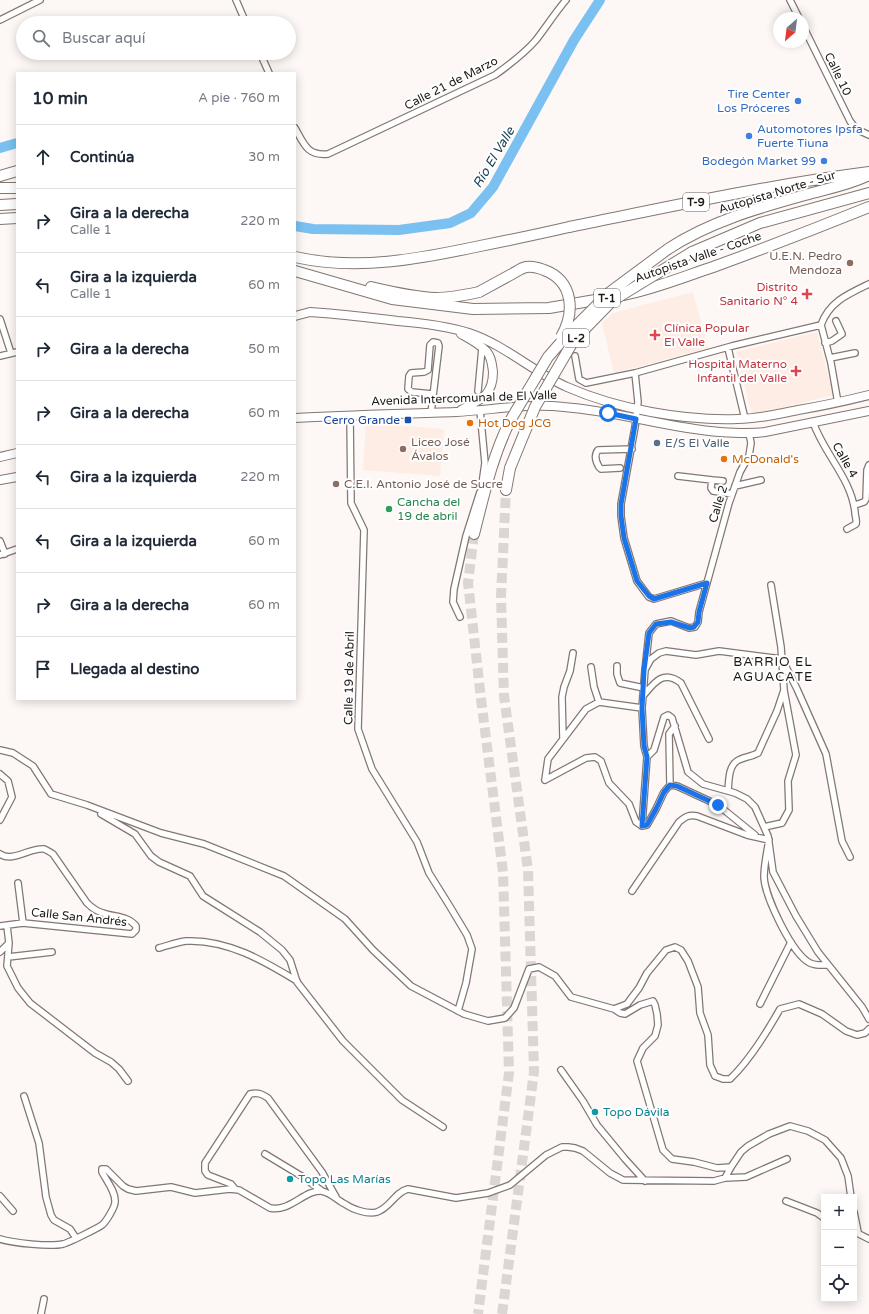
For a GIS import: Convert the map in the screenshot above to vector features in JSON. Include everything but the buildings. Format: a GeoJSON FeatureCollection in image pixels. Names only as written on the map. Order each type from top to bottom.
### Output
{"type":"FeatureCollection","features":[{"type":"Feature","properties":{"kind":"highway"},"geometry":{"type":"LineString","coordinates":[[0,176],[16,171]]}},
{"type":"Feature","properties":{"kind":"highway","name":"Autopista Norte - Sur"},"geometry":{"type":"LineString","coordinates":[[474,534],[493,462],[499,444],[510,421],[548,357],[569,333],[610,292],[680,241],[735,216],[851,182],[869,173]]}},
{"type":"Feature","properties":{"kind":"highway","name":"T-9"},"geometry":{"type":"LineString","coordinates":[[298,257],[319,262],[353,264],[391,262],[449,253],[667,207],[829,178],[869,173]]}},
{"type":"Feature","properties":{"kind":"highway"},"geometry":{"type":"LineString","coordinates":[[0,188],[16,188]]}},
{"type":"Feature","properties":{"kind":"highway","name":"Autopista Norte - Sur"},"geometry":{"type":"LineString","coordinates":[[506,490],[510,468],[535,407],[574,340],[612,301],[692,252],[760,223],[869,193]]}},
{"type":"Feature","properties":{"kind":"highway"},"geometry":{"type":"LineString","coordinates":[[0,205],[16,204]]}},
{"type":"Feature","properties":{"kind":"highway","name":"Autopista Valle - Coche"},"geometry":{"type":"LineString","coordinates":[[296,271],[392,300],[473,308],[549,308],[645,290],[809,232],[869,207]]}},
{"type":"Feature","properties":{"kind":"highway"},"geometry":{"type":"LineString","coordinates":[[0,219],[16,218]]}},
{"type":"Feature","properties":{"kind":"highway"},"geometry":{"type":"LineString","coordinates":[[333,283],[344,281],[390,291],[436,298],[461,296],[479,292],[526,267],[538,268],[551,272],[562,280],[568,291],[569,300],[568,322],[562,335],[548,357]]}},
{"type":"Feature","properties":{"kind":"main road","name":"Avenida Intercomunal de El Valle"},"geometry":{"type":"LineString","coordinates":[[296,316],[310,312],[323,313],[404,321],[454,329],[488,341],[554,380],[588,395],[637,408],[695,418],[745,419],[764,417],[838,403],[869,395]]}},
{"type":"Feature","properties":{"kind":"main road"},"geometry":{"type":"LineString","coordinates":[[454,329],[487,352],[491,359],[493,380],[491,388],[482,399],[457,412]]}},
{"type":"Feature","properties":{"kind":"main road","name":"Avenida Intercomunal de El Valle"},"geometry":{"type":"LineString","coordinates":[[296,418],[350,414],[457,412],[524,406],[564,406],[686,428],[758,433],[869,411]]}},
{"type":"Feature","properties":{"kind":"main road"},"geometry":{"type":"LineString","coordinates":[[0,457],[16,453]]}},
{"type":"Feature","properties":{"kind":"main road"},"geometry":{"type":"LineString","coordinates":[[0,480],[16,477]]}},
{"type":"Feature","properties":{"kind":"street"},"geometry":{"type":"LineString","coordinates":[[0,20],[40,0]]}},
{"type":"Feature","properties":{"kind":"street"},"geometry":{"type":"LineString","coordinates":[[236,0],[243,16]]}},
{"type":"Feature","properties":{"kind":"street","name":"Calle 21 de Marzo"},"geometry":{"type":"LineString","coordinates":[[296,130],[306,147],[312,153],[324,155],[495,75],[519,57],[535,41],[555,12],[566,0]]}},
{"type":"Feature","properties":{"kind":"street"},"geometry":{"type":"LineString","coordinates":[[790,0],[796,12]]}},
{"type":"Feature","properties":{"kind":"street","name":"Calle 10"},"geometry":{"type":"LineString","coordinates":[[809,38],[850,121],[856,129],[869,135]]}},
{"type":"Feature","properties":{"kind":"street"},"geometry":{"type":"LineString","coordinates":[[263,60],[269,72]]}},
{"type":"Feature","properties":{"kind":"street"},"geometry":{"type":"LineString","coordinates":[[838,403],[830,358],[821,325],[825,314],[836,302],[869,284]]}},
{"type":"Feature","properties":{"kind":"street"},"geometry":{"type":"LineString","coordinates":[[0,319],[14,352],[0,356]]}},
{"type":"Feature","properties":{"kind":"street"},"geometry":{"type":"LineString","coordinates":[[825,343],[841,336],[842,332],[836,321]]}},
{"type":"Feature","properties":{"kind":"street"},"geometry":{"type":"LineString","coordinates":[[575,356],[579,379],[586,383],[635,373],[821,325]]}},
{"type":"Feature","properties":{"kind":"street"},"geometry":{"type":"LineString","coordinates":[[431,413],[432,394],[439,346],[438,343],[433,342],[430,345],[427,372],[411,373],[408,389],[412,392],[432,394]]}},
{"type":"Feature","properties":{"kind":"street"},"geometry":{"type":"LineString","coordinates":[[478,392],[482,348]]}},
{"type":"Feature","properties":{"kind":"street"},"geometry":{"type":"LineString","coordinates":[[728,348],[745,419]]}},
{"type":"Feature","properties":{"kind":"street"},"geometry":{"type":"LineString","coordinates":[[830,358],[855,353]]}},
{"type":"Feature","properties":{"kind":"street"},"geometry":{"type":"LineString","coordinates":[[635,373],[638,402],[632,449],[621,504],[621,516],[624,538],[637,581],[649,596],[654,599],[707,583]]}},
{"type":"Feature","properties":{"kind":"street"},"geometry":{"type":"LineString","coordinates":[[460,617],[453,602],[454,589],[466,536],[483,482],[485,463],[480,410]]}},
{"type":"Feature","properties":{"kind":"street","name":"Calle 19 de Abril"},"geometry":{"type":"LineString","coordinates":[[350,414],[351,503],[364,530],[358,729],[372,768],[417,842],[429,874],[464,929],[472,949],[466,984],[458,1011]]}},
{"type":"Feature","properties":{"kind":"street","name":"Calle 4"},"geometry":{"type":"LineString","coordinates":[[813,422],[825,447],[843,476],[852,496],[857,519],[856,524],[847,530]]}},
{"type":"Feature","properties":{"kind":"street","name":"Calle 2"},"geometry":{"type":"LineString","coordinates":[[644,670],[649,633],[656,624],[671,622],[690,628],[694,627],[698,622],[699,612],[714,555],[732,494],[751,450],[749,433]]}},
{"type":"Feature","properties":{"kind":"street"},"geometry":{"type":"LineString","coordinates":[[620,468],[601,469],[599,467],[596,452],[598,450],[632,449]]}},
{"type":"Feature","properties":{"kind":"street"},"geometry":{"type":"LineString","coordinates":[[854,505],[864,502],[866,499],[867,470],[869,466]]}},
{"type":"Feature","properties":{"kind":"street"},"geometry":{"type":"LineString","coordinates":[[678,476],[723,481]]}},
{"type":"Feature","properties":{"kind":"street"},"geometry":{"type":"LineString","coordinates":[[712,480],[711,488],[713,491],[732,494]]}},
{"type":"Feature","properties":{"kind":"street"},"geometry":{"type":"LineString","coordinates":[[735,486],[761,480]]}},
{"type":"Feature","properties":{"kind":"street"},"geometry":{"type":"LineString","coordinates":[[0,541],[2,554],[16,549]]}},
{"type":"Feature","properties":{"kind":"street"},"geometry":{"type":"LineString","coordinates":[[764,827],[782,823],[789,810],[788,781],[796,755],[784,690],[781,647],[771,585]]}},
{"type":"Feature","properties":{"kind":"street"},"geometry":{"type":"LineString","coordinates":[[642,826],[647,757],[644,746],[642,708],[644,670],[652,659],[659,653],[666,651],[696,655],[719,651],[782,658]]}},
{"type":"Feature","properties":{"kind":"street"},"geometry":{"type":"LineString","coordinates":[[563,739],[562,697],[565,682],[570,671],[573,652]]}},
{"type":"Feature","properties":{"kind":"street"},"geometry":{"type":"LineString","coordinates":[[782,658],[826,754],[842,841],[850,858]]}},
{"type":"Feature","properties":{"kind":"street"},"geometry":{"type":"LineString","coordinates":[[617,666],[617,674],[620,683],[644,688]]}},
{"type":"Feature","properties":{"kind":"street"},"geometry":{"type":"LineString","coordinates":[[591,667],[599,702]]}},
{"type":"Feature","properties":{"kind":"street"},"geometry":{"type":"LineString","coordinates":[[643,697],[658,679],[665,677],[675,678],[681,683],[709,739]]}},
{"type":"Feature","properties":{"kind":"street"},"geometry":{"type":"LineString","coordinates":[[728,791],[730,774],[733,765],[737,761],[758,753],[784,690]]}},
{"type":"Feature","properties":{"kind":"street"},"geometry":{"type":"LineString","coordinates":[[642,708],[599,702],[586,709],[548,759],[546,780],[586,758],[595,757],[601,761],[609,783],[629,804],[636,822],[642,826]]}},
{"type":"Feature","properties":{"kind":"street"},"geometry":{"type":"LineString","coordinates":[[647,757],[654,750],[664,717],[668,715],[672,718],[675,726],[688,772],[703,784],[728,791],[747,799],[755,807],[769,840],[773,872],[796,916],[818,952],[862,1007],[869,1019]]}},
{"type":"Feature","properties":{"kind":"street"},"geometry":{"type":"LineString","coordinates":[[642,826],[647,825],[664,792],[670,785],[669,734],[675,726]]}},
{"type":"Feature","properties":{"kind":"street"},"geometry":{"type":"LineString","coordinates":[[0,750],[13,753],[33,766],[51,794],[87,805],[162,833],[204,844],[284,876],[346,919],[373,950],[412,986],[464,1014],[488,1021],[505,1018],[514,1008],[529,969],[539,967],[555,976],[571,997],[614,1008],[620,1013],[625,1014],[640,1005],[653,1001],[657,1014],[658,1025],[655,1036],[643,1048],[637,1061],[663,1150],[672,1159],[694,1162],[717,1168],[731,1166]]}},
{"type":"Feature","properties":{"kind":"street"},"geometry":{"type":"LineString","coordinates":[[0,774],[8,781],[12,797],[0,820]]}},
{"type":"Feature","properties":{"kind":"street"},"geometry":{"type":"LineString","coordinates":[[670,785],[677,786],[718,805],[757,837]]}},
{"type":"Feature","properties":{"kind":"street"},"geometry":{"type":"LineString","coordinates":[[87,805],[135,834],[151,856],[163,864],[190,876],[203,896],[272,940],[290,960],[297,982]]}},
{"type":"Feature","properties":{"kind":"street"},"geometry":{"type":"LineString","coordinates":[[632,891],[679,822],[686,817],[693,815],[697,816],[747,835],[769,840]]}},
{"type":"Feature","properties":{"kind":"street"},"geometry":{"type":"LineString","coordinates":[[769,840],[764,877],[768,895],[790,942],[800,955],[810,963],[816,965],[828,965]]}},
{"type":"Feature","properties":{"kind":"street","name":"Calle San Andrés"},"geometry":{"type":"LineString","coordinates":[[0,854],[3,856],[14,856],[46,849],[53,854],[87,903],[94,909],[103,913],[131,920],[136,926],[136,930],[132,934],[23,923],[0,926]]}},
{"type":"Feature","properties":{"kind":"street"},"geometry":{"type":"LineString","coordinates":[[18,883],[23,923]]}},
{"type":"Feature","properties":{"kind":"street"},"geometry":{"type":"LineString","coordinates":[[7,926],[9,942],[7,966],[18,988],[30,1003],[95,1052],[111,1062],[119,1069],[128,1081]]}},
{"type":"Feature","properties":{"kind":"street"},"geometry":{"type":"LineString","coordinates":[[159,948],[185,941],[215,943],[253,956],[297,982],[344,1041],[385,1085],[402,1100],[443,1127]]}},
{"type":"Feature","properties":{"kind":"street"},"geometry":{"type":"LineString","coordinates":[[0,952],[9,942]]}},
{"type":"Feature","properties":{"kind":"street"},"geometry":{"type":"LineString","coordinates":[[760,1004],[790,942]]}},
{"type":"Feature","properties":{"kind":"street"},"geometry":{"type":"LineString","coordinates":[[614,1008],[627,1004],[639,988],[647,973],[666,950],[675,947],[681,950],[698,987],[700,1013],[708,1035],[710,1065],[715,1076],[723,1079],[730,1079],[737,1072],[771,1026],[780,1010],[800,1004],[822,1014],[846,1030],[857,1035],[865,1033],[869,1029]]}},
{"type":"Feature","properties":{"kind":"street"},"geometry":{"type":"LineString","coordinates":[[8,957],[52,952]]}},
{"type":"Feature","properties":{"kind":"street"},"geometry":{"type":"LineString","coordinates":[[561,1070],[584,1101],[597,1125],[624,1159],[645,1181]]}},
{"type":"Feature","properties":{"kind":"street"},"geometry":{"type":"LineString","coordinates":[[235,1189],[231,1184],[208,1175],[205,1171],[205,1163],[250,1094],[255,1092],[261,1093],[268,1098],[322,1172],[336,1198]]}},
{"type":"Feature","properties":{"kind":"street"},"geometry":{"type":"LineString","coordinates":[[24,1096],[39,1143],[46,1197],[51,1215],[54,1220],[70,1229],[76,1238]]}},
{"type":"Feature","properties":{"kind":"street"},"geometry":{"type":"LineString","coordinates":[[725,1178],[741,1152],[748,1146],[769,1134],[790,1126],[808,1131],[825,1140],[840,1158],[848,1176],[851,1194]]}},
{"type":"Feature","properties":{"kind":"street"},"geometry":{"type":"LineString","coordinates":[[265,1154],[345,1205],[364,1212],[376,1212],[387,1207],[402,1190],[408,1189],[456,1198],[488,1193],[510,1185],[546,1155],[562,1147],[575,1148],[583,1151],[610,1173],[623,1180],[714,1181],[725,1178],[746,1177],[787,1159]]}},
{"type":"Feature","properties":{"kind":"street"},"geometry":{"type":"LineString","coordinates":[[0,1239],[11,1242],[55,1245],[64,1244],[102,1225],[114,1208],[116,1201],[102,1172],[102,1169],[106,1169],[123,1186],[136,1191],[171,1187],[195,1193],[235,1189],[270,1208],[276,1209],[282,1208],[315,1192],[322,1191]]}},
{"type":"Feature","properties":{"kind":"street"},"geometry":{"type":"LineString","coordinates":[[0,1196],[13,1211]]}},
{"type":"Feature","properties":{"kind":"street"},"geometry":{"type":"LineString","coordinates":[[786,1201],[821,1216]]}},
{"type":"Feature","properties":{"kind":"street"},"geometry":{"type":"LineString","coordinates":[[857,1233],[869,1239]]}},
{"type":"Feature","properties":{"kind":"street"},"geometry":{"type":"LineString","coordinates":[[40,1314],[44,1299]]}},
{"type":"Feature","properties":{"kind":"shaded area","name":"Clínica Popular El Valle"},"geometry":{"type":"Polygon","coordinates":[[[693,292],[708,348],[614,373],[602,323],[613,313],[693,292]]]}},
{"type":"Feature","properties":{"kind":"shaded area","name":"Hospital Materno Infantil del Valle"},"geometry":{"type":"Polygon","coordinates":[[[817,332],[833,395],[752,415],[736,352],[817,332]]]}},
{"type":"Feature","properties":{"kind":"shaded area","name":"Liceo José Ávalos"},"geometry":{"type":"Polygon","coordinates":[[[366,423],[444,429],[440,476],[363,470],[366,423]]]}},
{"type":"Feature","properties":{"kind":"waterway","name":"Río El Valle"},"geometry":{"type":"LineString","coordinates":[[296,226],[313,229],[399,230],[450,223],[471,213],[493,187],[574,40],[600,0]]}},
{"type":"Feature","properties":{"kind":"waterway","name":"Río El Valle"},"geometry":{"type":"LineString","coordinates":[[0,148],[16,143]]}},
{"type":"Feature","properties":{"kind":"tunnel"},"geometry":{"type":"LineString","coordinates":[[502,1314],[534,1072],[528,870],[504,696],[501,597],[506,490]]}},
{"type":"Feature","properties":{"kind":"tunnel"},"geometry":{"type":"LineString","coordinates":[[474,534],[468,583],[503,872],[509,1073],[478,1314]]}},
{"type":"Feature","properties":{"kind":"place","name":"Tire Center Los Próceres"},"geometry":{"type":"Point","coordinates":[798,101]}},
{"type":"Feature","properties":{"kind":"place","name":"Automotores Ipsfa Fuerte Tiuna"},"geometry":{"type":"Point","coordinates":[749,136]}},
{"type":"Feature","properties":{"kind":"place","name":"Bodegón Market 99"},"geometry":{"type":"Point","coordinates":[824,161]}},
{"type":"Feature","properties":{"kind":"place","name":"U.E.N. Pedro Mendoza"},"geometry":{"type":"Point","coordinates":[850,263]}},
{"type":"Feature","properties":{"kind":"place","name":"Distrito Sanitario N° 4"},"geometry":{"type":"Point","coordinates":[807,294]}},
{"type":"Feature","properties":{"kind":"place","name":"Clínica Popular El Valle"},"geometry":{"type":"Point","coordinates":[655,335]}},
{"type":"Feature","properties":{"kind":"place","name":"Hospital Materno Infantil del Valle"},"geometry":{"type":"Point","coordinates":[796,371]}},
{"type":"Feature","properties":{"kind":"place","name":"Cerro Grande"},"geometry":{"type":"Point","coordinates":[408,420]}},
{"type":"Feature","properties":{"kind":"place","name":"Hot Dog JCG"},"geometry":{"type":"Point","coordinates":[470,423]}},
{"type":"Feature","properties":{"kind":"place","name":"E/S El Valle"},"geometry":{"type":"Point","coordinates":[657,443]}},
{"type":"Feature","properties":{"kind":"place","name":"Liceo José Ávalos"},"geometry":{"type":"Point","coordinates":[403,449]}},
{"type":"Feature","properties":{"kind":"place","name":"McDonald's"},"geometry":{"type":"Point","coordinates":[724,459]}},
{"type":"Feature","properties":{"kind":"place","name":"C.E.I. Antonio José de Sucre"},"geometry":{"type":"Point","coordinates":[336,484]}},
{"type":"Feature","properties":{"kind":"place","name":"Cancha del 19 de abril"},"geometry":{"type":"Point","coordinates":[389,509]}},
{"type":"Feature","properties":{"kind":"place","name":"Topo Dávila"},"geometry":{"type":"Point","coordinates":[595,1112]}},
{"type":"Feature","properties":{"kind":"place","name":"Topo Las Marías"},"geometry":{"type":"Point","coordinates":[290,1179]}},
{"type":"Feature","properties":{"kind":"district","name":"BARRIO EL AGUACATE"},"geometry":{"type":"Point","coordinates":[773,668]}},
{"type":"Feature","properties":{"kind":"route"},"geometry":{"type":"LineString","coordinates":[[608,413],[636,419],[636,427],[621,504],[621,516],[624,538],[637,581],[649,596],[654,599],[707,583],[699,612],[698,622],[694,627],[690,628],[671,622],[656,624],[649,633],[644,670],[642,708],[644,746],[647,757],[642,826],[647,825],[664,792],[670,785],[677,786],[718,805]]}}]}
